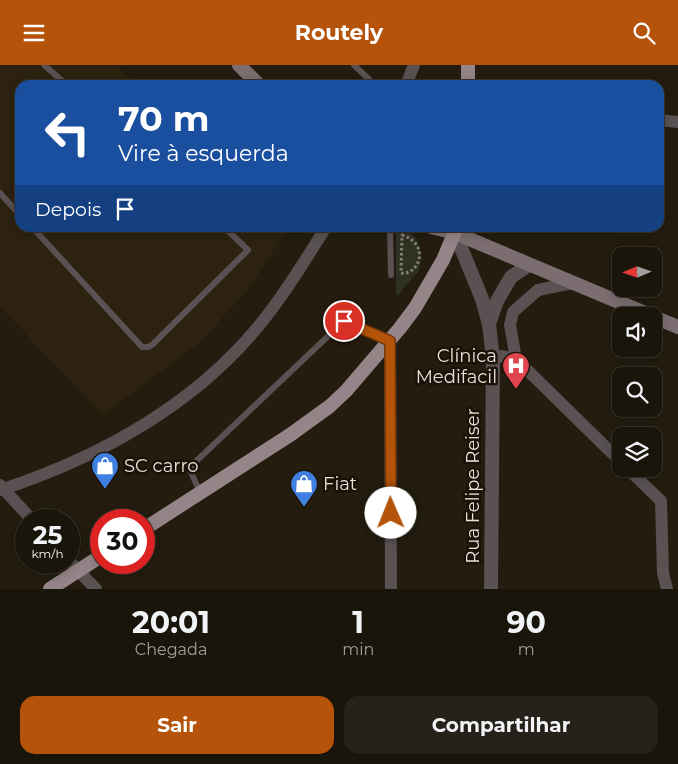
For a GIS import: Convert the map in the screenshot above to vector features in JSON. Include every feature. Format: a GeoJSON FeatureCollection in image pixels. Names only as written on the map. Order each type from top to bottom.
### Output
{"type":"FeatureCollection","features":[{"type":"Feature","properties":{"kind":"main road"},"geometry":{"type":"LineString","coordinates":[[239,65],[253,80]]}},
{"type":"Feature","properties":{"kind":"main road"},"geometry":{"type":"LineString","coordinates":[[468,65],[468,80]]}},
{"type":"Feature","properties":{"kind":"main road"},"geometry":{"type":"LineString","coordinates":[[155,522],[290,435],[330,406],[390,341],[415,307],[429,286],[455,232]]}},
{"type":"Feature","properties":{"kind":"main road"},"geometry":{"type":"LineString","coordinates":[[460,232],[529,265],[629,307]]}},
{"type":"Feature","properties":{"kind":"main road"},"geometry":{"type":"LineString","coordinates":[[662,321],[678,327]]}},
{"type":"Feature","properties":{"kind":"main road"},"geometry":{"type":"LineString","coordinates":[[50,589],[65,574]]}},
{"type":"Feature","properties":{"kind":"street"},"geometry":{"type":"LineString","coordinates":[[408,80],[414,65]]}},
{"type":"Feature","properties":{"kind":"street"},"geometry":{"type":"LineString","coordinates":[[664,121],[678,122]]}},
{"type":"Feature","properties":{"kind":"street"},"geometry":{"type":"LineString","coordinates":[[21,509],[1,488],[42,475],[99,450],[140,428],[170,407],[225,363],[257,328],[295,277],[323,232]]}},
{"type":"Feature","properties":{"kind":"street","name":"Rua Felipe Reiser"},"geometry":{"type":"LineString","coordinates":[[457,232],[490,324],[492,359],[491,589]]}},
{"type":"Feature","properties":{"kind":"street","name":"Rua Felipe Reiser"},"geometry":{"type":"LineString","coordinates":[[490,324],[497,301],[511,277],[529,265]]}},
{"type":"Feature","properties":{"kind":"street"},"geometry":{"type":"LineString","coordinates":[[516,359],[510,325],[513,312],[538,290],[572,283]]}},
{"type":"Feature","properties":{"kind":"street"},"geometry":{"type":"LineString","coordinates":[[390,341],[392,589]]}},
{"type":"Feature","properties":{"kind":"street"},"geometry":{"type":"LineString","coordinates":[[492,359],[502,356],[516,359],[612,453]]}},
{"type":"Feature","properties":{"kind":"street"},"geometry":{"type":"LineString","coordinates":[[636,477],[661,501],[663,573],[667,589]]}},
{"type":"Feature","properties":{"kind":"street"},"geometry":{"type":"LineString","coordinates":[[80,573],[96,589]]}},
{"type":"Feature","properties":{"kind":"lane"},"geometry":{"type":"LineString","coordinates":[[44,65],[61,80]]}},
{"type":"Feature","properties":{"kind":"lane"},"geometry":{"type":"LineString","coordinates":[[354,65],[370,80]]}},
{"type":"Feature","properties":{"kind":"lane"},"geometry":{"type":"LineString","coordinates":[[0,193],[15,210]]}},
{"type":"Feature","properties":{"kind":"lane"},"geometry":{"type":"LineString","coordinates":[[37,232],[142,347],[152,345],[248,250],[229,232]]}},
{"type":"Feature","properties":{"kind":"lane"},"geometry":{"type":"LineString","coordinates":[[390,232],[392,275]]}},
{"type":"Feature","properties":{"kind":"lane"},"geometry":{"type":"LineString","coordinates":[[200,492],[189,468],[344,321],[390,341]]}},
{"type":"Feature","properties":{"kind":"path"},"geometry":{"type":"LineString","coordinates":[[402,235],[412,238],[418,246],[420,254],[418,263],[409,273],[404,274],[402,273],[402,235]]}},
{"type":"Feature","properties":{"kind":"shaded area"},"geometry":{"type":"Polygon","coordinates":[[[0,65],[117,65],[131,80],[15,80],[15,232],[285,232],[248,290],[199,343],[103,415],[0,307],[0,65]]]}},
{"type":"Feature","properties":{"kind":"green space"},"geometry":{"type":"Polygon","coordinates":[[[396,232],[406,232],[417,239],[422,256],[419,270],[396,295],[396,232]]]}},
{"type":"Feature","properties":{"kind":"place","name":"Clínica Medifacil"},"geometry":{"type":"Point","coordinates":[516,390]}},
{"type":"Feature","properties":{"kind":"place","name":"SC carro"},"geometry":{"type":"Point","coordinates":[105,490]}},
{"type":"Feature","properties":{"kind":"place","name":"Fiat"},"geometry":{"type":"Point","coordinates":[304,508]}},
{"type":"Feature","properties":{"kind":"route"},"geometry":{"type":"LineString","coordinates":[[344,321],[390,341],[391,513]]}}]}
